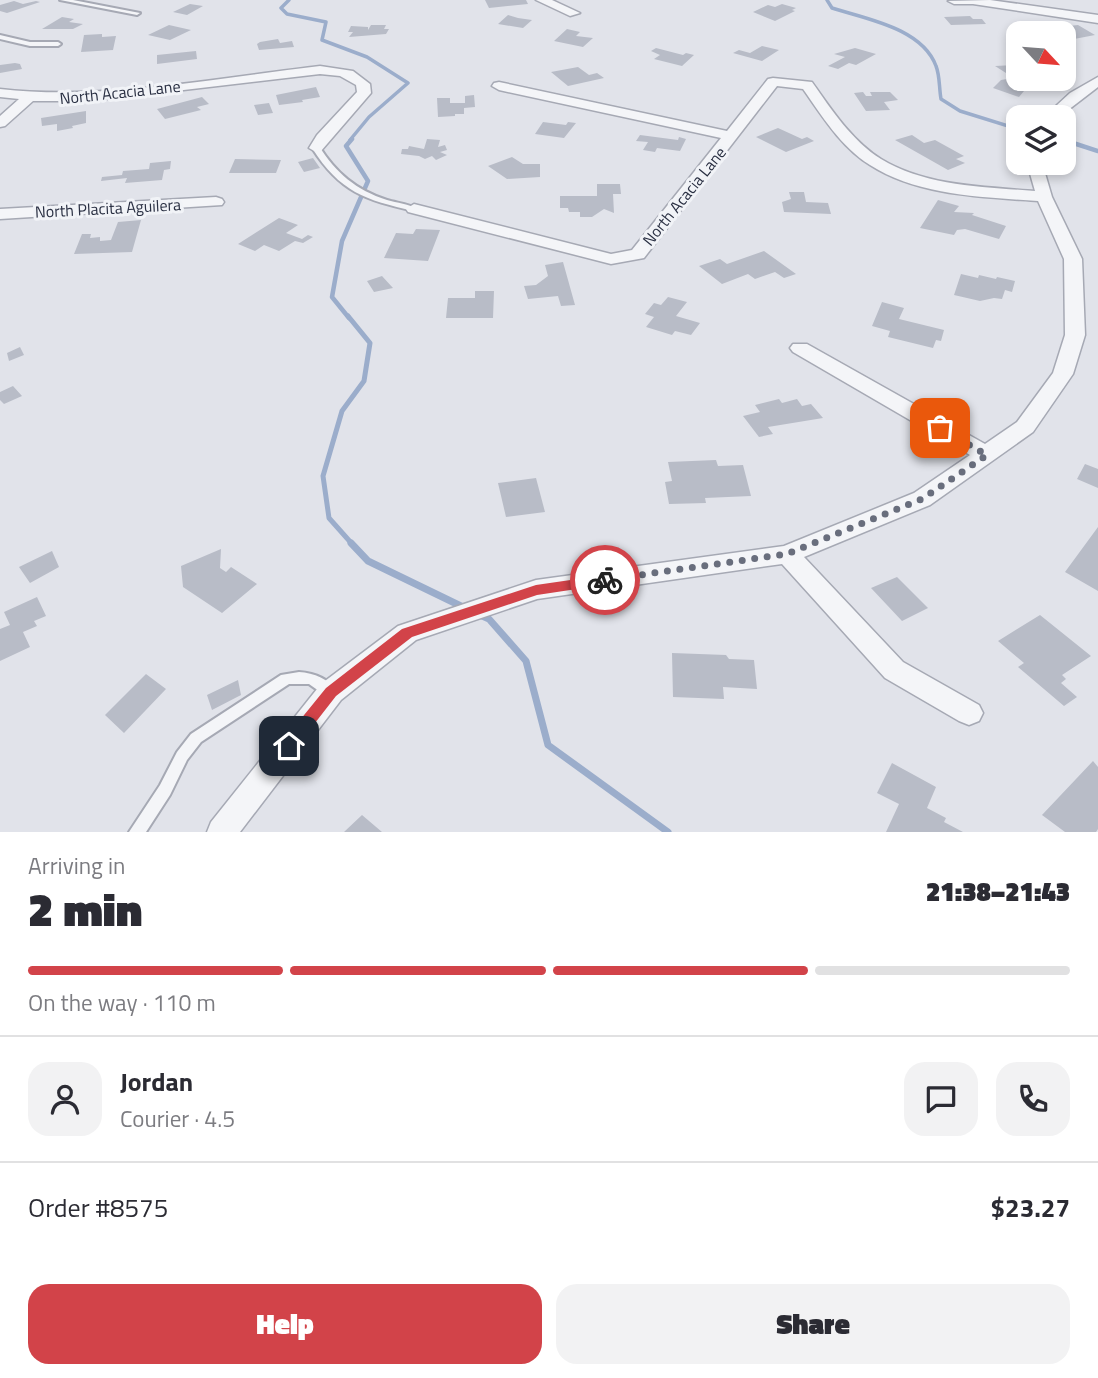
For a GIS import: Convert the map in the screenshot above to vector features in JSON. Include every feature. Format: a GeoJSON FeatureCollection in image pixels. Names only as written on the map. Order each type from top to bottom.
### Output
{"type":"FeatureCollection","features":[{"type":"Feature","properties":{"kind":"street"},"geometry":{"type":"LineString","coordinates":[[542,0],[574,13]]}},
{"type":"Feature","properties":{"kind":"street"},"geometry":{"type":"LineString","coordinates":[[954,1],[973,1],[1098,19]]}},
{"type":"Feature","properties":{"kind":"street","name":"North Acacia Lane"},"geometry":{"type":"LineString","coordinates":[[0,93],[58,99],[320,70],[354,75],[363,83],[364,93],[316,148]]}},
{"type":"Feature","properties":{"kind":"street"},"geometry":{"type":"LineString","coordinates":[[1065,105],[1098,81]]}},
{"type":"Feature","properties":{"kind":"street","name":"North Acacia Lane"},"geometry":{"type":"LineString","coordinates":[[414,209],[611,259],[638,254],[773,82],[807,85],[841,132],[876,162],[909,175],[953,187],[1044,197]]}},
{"type":"Feature","properties":{"kind":"street"},"geometry":{"type":"LineString","coordinates":[[499,86],[732,136]]}},
{"type":"Feature","properties":{"kind":"street"},"geometry":{"type":"LineString","coordinates":[[0,123],[31,96]]}},
{"type":"Feature","properties":{"kind":"street"},"geometry":{"type":"LineString","coordinates":[[222,832],[331,692],[407,633],[536,590],[787,554],[922,499],[1025,428],[1063,374],[1075,335],[1073,259],[1044,197],[1038,175]]}},
{"type":"Feature","properties":{"kind":"street","name":"North Placita Aguilera"},"geometry":{"type":"LineString","coordinates":[[0,214],[216,202]]}},
{"type":"Feature","properties":{"kind":"street"},"geometry":{"type":"LineString","coordinates":[[800,348],[987,455]]}},
{"type":"Feature","properties":{"kind":"street"},"geometry":{"type":"LineString","coordinates":[[787,554],[894,670],[969,713]]}},
{"type":"Feature","properties":{"kind":"lane"},"geometry":{"type":"LineString","coordinates":[[63,0],[137,13]]}},
{"type":"Feature","properties":{"kind":"lane"},"geometry":{"type":"LineString","coordinates":[[0,37],[30,44],[58,44]]}},
{"type":"Feature","properties":{"kind":"lane"},"geometry":{"type":"LineString","coordinates":[[316,148],[327,167],[346,186],[414,209]]}},
{"type":"Feature","properties":{"kind":"lane"},"geometry":{"type":"LineString","coordinates":[[137,832],[165,790],[181,757],[196,738],[286,678],[302,676],[317,680],[331,692]]}},
{"type":"Feature","properties":{"kind":"building"},"geometry":{"type":"Polygon","coordinates":[[[485,0],[526,0],[528,4],[489,8],[485,0]]]}},
{"type":"Feature","properties":{"kind":"building"},"geometry":{"type":"Polygon","coordinates":[[[14,1],[23,4],[40,2],[7,13],[0,11],[0,5],[14,1]]]}},
{"type":"Feature","properties":{"kind":"building"},"geometry":{"type":"Polygon","coordinates":[[[190,4],[203,6],[187,15],[173,12],[190,4]]]}},
{"type":"Feature","properties":{"kind":"building"},"geometry":{"type":"Polygon","coordinates":[[[782,4],[796,8],[792,10],[795,11],[775,21],[753,12],[768,5],[775,7],[782,4]]]}},
{"type":"Feature","properties":{"kind":"building"},"geometry":{"type":"Polygon","coordinates":[[[508,15],[532,20],[523,28],[498,24],[508,15]]]}},
{"type":"Feature","properties":{"kind":"building"},"geometry":{"type":"Polygon","coordinates":[[[970,16],[973,19],[982,19],[986,24],[951,25],[944,17],[970,16]]]}},
{"type":"Feature","properties":{"kind":"building"},"geometry":{"type":"Polygon","coordinates":[[[62,17],[74,19],[69,22],[83,24],[73,29],[42,29],[62,17]]]}},
{"type":"Feature","properties":{"kind":"building"},"geometry":{"type":"Polygon","coordinates":[[[169,25],[191,30],[170,40],[148,35],[169,25]]]}},
{"type":"Feature","properties":{"kind":"building"},"geometry":{"type":"Polygon","coordinates":[[[371,25],[386,25],[384,29],[389,29],[386,34],[349,37],[353,32],[348,32],[351,26],[368,27],[368,30],[371,25]]]}},
{"type":"Feature","properties":{"kind":"building"},"geometry":{"type":"Polygon","coordinates":[[[1078,25],[1095,35],[1076,39],[1078,25]]]}},
{"type":"Feature","properties":{"kind":"building"},"geometry":{"type":"Polygon","coordinates":[[[567,29],[580,32],[576,36],[593,38],[583,47],[554,41],[567,29]]]}},
{"type":"Feature","properties":{"kind":"building"},"geometry":{"type":"Polygon","coordinates":[[[102,34],[102,37],[116,36],[113,50],[81,52],[84,35],[102,34]]]}},
{"type":"Feature","properties":{"kind":"building"},"geometry":{"type":"Polygon","coordinates":[[[278,39],[280,43],[292,41],[294,47],[259,50],[257,44],[260,42],[278,39]]]}},
{"type":"Feature","properties":{"kind":"building"},"geometry":{"type":"Polygon","coordinates":[[[762,46],[779,50],[762,61],[733,53],[739,50],[750,53],[762,46]]]}},
{"type":"Feature","properties":{"kind":"building"},"geometry":{"type":"Polygon","coordinates":[[[656,48],[694,55],[682,66],[654,59],[660,55],[651,51],[656,48]]]}},
{"type":"Feature","properties":{"kind":"building"},"geometry":{"type":"Polygon","coordinates":[[[855,48],[876,54],[856,65],[849,63],[838,69],[828,66],[845,57],[834,54],[855,48]]]}},
{"type":"Feature","properties":{"kind":"building"},"geometry":{"type":"Polygon","coordinates":[[[196,51],[197,59],[157,64],[157,55],[196,51]]]}},
{"type":"Feature","properties":{"kind":"building"},"geometry":{"type":"Polygon","coordinates":[[[20,64],[22,69],[0,73],[0,65],[20,64]]]}},
{"type":"Feature","properties":{"kind":"building"},"geometry":{"type":"Polygon","coordinates":[[[1006,65],[1006,73],[995,66],[1006,65]]]}},
{"type":"Feature","properties":{"kind":"building"},"geometry":{"type":"Polygon","coordinates":[[[578,67],[589,75],[597,73],[604,78],[568,86],[551,72],[578,67]]]}},
{"type":"Feature","properties":{"kind":"building"},"geometry":{"type":"Polygon","coordinates":[[[1006,79],[1006,91],[1024,91],[1019,97],[993,88],[1001,80],[1006,79]]]}},
{"type":"Feature","properties":{"kind":"building"},"geometry":{"type":"Polygon","coordinates":[[[316,87],[320,97],[279,105],[276,95],[316,87]]]}},
{"type":"Feature","properties":{"kind":"building"},"geometry":{"type":"Polygon","coordinates":[[[863,92],[866,96],[872,96],[870,92],[890,92],[898,100],[884,102],[890,110],[866,111],[854,93],[863,92]]]}},
{"type":"Feature","properties":{"kind":"building"},"geometry":{"type":"Polygon","coordinates":[[[474,95],[475,107],[464,108],[464,114],[438,117],[437,98],[450,98],[450,103],[465,103],[465,96],[474,95]]]}},
{"type":"Feature","properties":{"kind":"building"},"geometry":{"type":"Polygon","coordinates":[[[202,97],[209,104],[197,107],[201,110],[165,119],[157,109],[202,97]]]}},
{"type":"Feature","properties":{"kind":"building"},"geometry":{"type":"Polygon","coordinates":[[[269,103],[273,113],[258,115],[254,105],[269,103]]]}},
{"type":"Feature","properties":{"kind":"building"},"geometry":{"type":"Polygon","coordinates":[[[86,111],[86,123],[72,126],[73,128],[57,131],[57,124],[42,126],[41,118],[86,111]]]}},
{"type":"Feature","properties":{"kind":"building"},"geometry":{"type":"Polygon","coordinates":[[[543,122],[566,125],[568,122],[576,123],[564,138],[535,134],[543,122]]]}},
{"type":"Feature","properties":{"kind":"building"},"geometry":{"type":"Polygon","coordinates":[[[778,128],[802,139],[807,137],[814,141],[786,152],[756,137],[778,128]]]}},
{"type":"Feature","properties":{"kind":"building"},"geometry":{"type":"Polygon","coordinates":[[[640,135],[686,139],[680,151],[657,148],[655,152],[643,150],[648,142],[636,141],[640,135]]]}},
{"type":"Feature","properties":{"kind":"building"},"geometry":{"type":"Polygon","coordinates":[[[912,135],[924,143],[935,140],[964,156],[956,159],[965,163],[948,170],[895,140],[912,135]]]}},
{"type":"Feature","properties":{"kind":"building"},"geometry":{"type":"Polygon","coordinates":[[[427,139],[440,140],[438,147],[445,145],[447,150],[440,152],[447,155],[436,160],[432,156],[425,159],[401,154],[402,149],[408,149],[409,146],[424,149],[427,139]]]}},
{"type":"Feature","properties":{"kind":"building"},"geometry":{"type":"Polygon","coordinates":[[[512,157],[523,164],[540,164],[540,177],[507,179],[488,166],[512,157]]]}},
{"type":"Feature","properties":{"kind":"building"},"geometry":{"type":"Polygon","coordinates":[[[313,158],[320,168],[304,172],[298,162],[313,158]]]}},
{"type":"Feature","properties":{"kind":"building"},"geometry":{"type":"Polygon","coordinates":[[[235,159],[281,160],[276,173],[229,173],[235,159]]]}},
{"type":"Feature","properties":{"kind":"building"},"geometry":{"type":"Polygon","coordinates":[[[171,161],[170,169],[164,170],[162,180],[125,183],[127,178],[101,181],[102,177],[122,175],[123,171],[149,169],[150,163],[171,161]]]}},
{"type":"Feature","properties":{"kind":"building"},"geometry":{"type":"Polygon","coordinates":[[[597,184],[620,184],[621,194],[613,194],[614,213],[604,209],[592,217],[580,217],[580,212],[569,212],[568,208],[560,208],[560,196],[597,196],[597,184]]]}},
{"type":"Feature","properties":{"kind":"building"},"geometry":{"type":"Polygon","coordinates":[[[789,192],[804,192],[806,202],[828,203],[831,214],[784,212],[782,202],[791,199],[789,192]]]}},
{"type":"Feature","properties":{"kind":"building"},"geometry":{"type":"Polygon","coordinates":[[[938,200],[959,206],[954,212],[974,213],[972,215],[1006,226],[999,239],[965,229],[957,230],[954,235],[920,228],[938,200]]]}},
{"type":"Feature","properties":{"kind":"building"},"geometry":{"type":"Polygon","coordinates":[[[279,218],[298,225],[286,233],[302,239],[308,235],[313,237],[303,243],[295,241],[279,251],[264,245],[255,251],[238,244],[279,218]]]}},
{"type":"Feature","properties":{"kind":"building"},"geometry":{"type":"Polygon","coordinates":[[[141,220],[132,252],[74,254],[82,234],[91,234],[90,238],[100,237],[100,241],[111,240],[118,222],[141,220]]]}},
{"type":"Feature","properties":{"kind":"building"},"geometry":{"type":"Polygon","coordinates":[[[416,229],[440,230],[428,261],[384,258],[396,233],[413,234],[416,229]]]}},
{"type":"Feature","properties":{"kind":"building"},"geometry":{"type":"Polygon","coordinates":[[[764,251],[796,274],[784,278],[775,272],[755,279],[748,274],[722,284],[699,266],[720,259],[727,264],[764,251]]]}},
{"type":"Feature","properties":{"kind":"building"},"geometry":{"type":"Polygon","coordinates":[[[563,262],[575,305],[561,306],[558,296],[528,299],[524,286],[536,285],[548,276],[545,265],[563,262]]]}},
{"type":"Feature","properties":{"kind":"building"},"geometry":{"type":"Polygon","coordinates":[[[961,274],[1015,281],[1012,292],[1005,290],[1002,299],[980,301],[954,295],[961,274]]]}},
{"type":"Feature","properties":{"kind":"building"},"geometry":{"type":"Polygon","coordinates":[[[382,276],[393,288],[374,292],[367,281],[382,276]]]}},
{"type":"Feature","properties":{"kind":"building"},"geometry":{"type":"Polygon","coordinates":[[[475,291],[494,291],[493,318],[446,318],[448,298],[475,298],[475,291]]]}},
{"type":"Feature","properties":{"kind":"building"},"geometry":{"type":"Polygon","coordinates":[[[668,297],[687,302],[676,316],[700,323],[691,335],[675,331],[672,335],[646,327],[654,317],[645,314],[654,303],[661,305],[668,297]]]}},
{"type":"Feature","properties":{"kind":"building"},"geometry":{"type":"Polygon","coordinates":[[[882,302],[904,308],[899,319],[944,330],[941,341],[936,340],[933,348],[888,337],[890,331],[872,326],[882,302]]]}},
{"type":"Feature","properties":{"kind":"building"},"geometry":{"type":"Polygon","coordinates":[[[20,347],[24,355],[9,361],[7,353],[20,347]]]}},
{"type":"Feature","properties":{"kind":"building"},"geometry":{"type":"Polygon","coordinates":[[[13,386],[22,396],[4,404],[0,400],[0,392],[13,386]]]}},
{"type":"Feature","properties":{"kind":"building"},"geometry":{"type":"Polygon","coordinates":[[[779,399],[782,403],[797,399],[802,406],[811,404],[823,418],[768,427],[773,434],[759,437],[743,416],[760,412],[755,405],[779,399]]]}},
{"type":"Feature","properties":{"kind":"building"},"geometry":{"type":"Polygon","coordinates":[[[716,460],[718,466],[743,465],[751,496],[705,498],[706,503],[669,504],[665,482],[672,481],[668,462],[716,460]]]}},
{"type":"Feature","properties":{"kind":"building"},"geometry":{"type":"Polygon","coordinates":[[[1085,464],[1098,469],[1098,488],[1077,479],[1085,464]]]}},
{"type":"Feature","properties":{"kind":"building"},"geometry":{"type":"Polygon","coordinates":[[[536,478],[545,512],[506,517],[498,483],[536,478]]]}},
{"type":"Feature","properties":{"kind":"building"},"geometry":{"type":"Polygon","coordinates":[[[1098,527],[1098,591],[1065,572],[1098,527]]]}},
{"type":"Feature","properties":{"kind":"building"},"geometry":{"type":"Polygon","coordinates":[[[221,549],[220,568],[226,572],[231,567],[257,584],[222,613],[183,587],[181,566],[221,549]]]}},
{"type":"Feature","properties":{"kind":"building"},"geometry":{"type":"Polygon","coordinates":[[[52,551],[59,567],[30,583],[19,567],[52,551]]]}},
{"type":"Feature","properties":{"kind":"building"},"geometry":{"type":"Polygon","coordinates":[[[897,577],[928,608],[902,621],[871,588],[897,577]]]}},
{"type":"Feature","properties":{"kind":"building"},"geometry":{"type":"Polygon","coordinates":[[[37,597],[46,616],[34,621],[37,626],[23,632],[30,647],[0,661],[0,629],[10,625],[4,612],[37,597]]]}},
{"type":"Feature","properties":{"kind":"building"},"geometry":{"type":"Polygon","coordinates":[[[1040,615],[1091,656],[1062,675],[1066,679],[1061,683],[1077,697],[1064,706],[1018,667],[1024,663],[998,641],[1040,615]]]}},
{"type":"Feature","properties":{"kind":"building"},"geometry":{"type":"Polygon","coordinates":[[[672,653],[726,655],[729,659],[754,660],[757,689],[723,687],[724,699],[673,697],[672,653]]]}},
{"type":"Feature","properties":{"kind":"building"},"geometry":{"type":"Polygon","coordinates":[[[146,674],[166,689],[124,733],[105,715],[146,674]]]}},
{"type":"Feature","properties":{"kind":"building"},"geometry":{"type":"Polygon","coordinates":[[[238,680],[241,695],[212,710],[207,695],[238,680]]]}},
{"type":"Feature","properties":{"kind":"building"},"geometry":{"type":"Polygon","coordinates":[[[1093,761],[1098,767],[1098,829],[1096,832],[1065,832],[1042,815],[1093,761]]]}},
{"type":"Feature","properties":{"kind":"building"},"geometry":{"type":"Polygon","coordinates":[[[892,763],[936,787],[927,808],[946,818],[944,822],[963,832],[886,832],[899,804],[877,793],[892,763]]]}},
{"type":"Feature","properties":{"kind":"building"},"geometry":{"type":"Polygon","coordinates":[[[362,815],[382,832],[344,832],[362,815]]]}},
{"type":"Feature","properties":{"kind":"waterway"},"geometry":{"type":"LineString","coordinates":[[289,0],[281,8],[287,14],[326,22],[322,40],[367,57],[408,83],[369,117],[350,140]]}},
{"type":"Feature","properties":{"kind":"waterway"},"geometry":{"type":"LineString","coordinates":[[827,0],[832,8],[892,27],[919,42],[936,66],[941,99],[960,111],[1006,125]]}},
{"type":"Feature","properties":{"kind":"waterway"},"geometry":{"type":"LineString","coordinates":[[349,318],[332,297],[342,241],[368,181],[346,146],[352,139]]}},
{"type":"Feature","properties":{"kind":"waterway"},"geometry":{"type":"LineString","coordinates":[[1076,144],[1098,151]]}},
{"type":"Feature","properties":{"kind":"waterway"},"geometry":{"type":"LineString","coordinates":[[348,316],[370,343],[364,381],[342,411],[323,476],[329,518],[353,545]]}},
{"type":"Feature","properties":{"kind":"waterway"},"geometry":{"type":"LineString","coordinates":[[351,543],[368,561],[465,608]]}},
{"type":"Feature","properties":{"kind":"waterway"},"geometry":{"type":"LineString","coordinates":[[480,615],[489,619],[526,661],[548,745],[668,832]]}},
{"type":"Feature","properties":{"kind":"way so far"},"geometry":{"type":"LineString","coordinates":[[605,580],[787,554],[922,499],[987,455],[940,428]]}},
{"type":"Feature","properties":{"kind":"route"},"geometry":{"type":"LineString","coordinates":[[289,746],[331,692],[407,633],[536,590],[605,580]]}}]}
